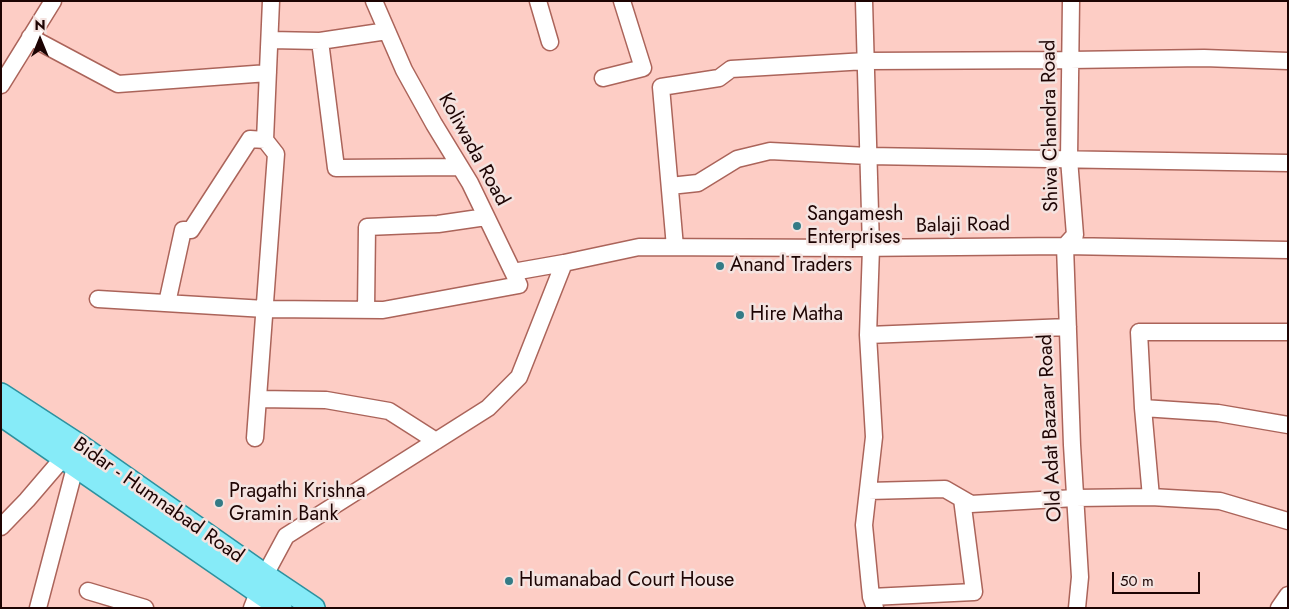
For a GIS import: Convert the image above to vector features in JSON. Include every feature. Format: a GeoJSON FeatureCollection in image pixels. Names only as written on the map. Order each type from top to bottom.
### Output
{"type":"FeatureCollection","features":[{"type":"Feature","properties":{"kind":"main road","name":"Bidar - Humnabad Road"},"geometry":{"type":"LineString","coordinates":[[1,394],[73,453],[281,608]]}},
{"type":"Feature","properties":{"kind":"main road","name":"Bidar - Humnabad Road"},"geometry":{"type":"LineString","coordinates":[[1,415],[73,453]]}},
{"type":"Feature","properties":{"kind":"main road","name":"Bidar - Humnabad Road"},"geometry":{"type":"LineString","coordinates":[[258,592],[314,608]]}},
{"type":"Feature","properties":{"kind":"street"},"geometry":{"type":"LineString","coordinates":[[1,85],[54,1]]}},
{"type":"Feature","properties":{"kind":"street"},"geometry":{"type":"LineString","coordinates":[[255,438],[276,154],[266,140],[271,1]]}},
{"type":"Feature","properties":{"kind":"street","name":"Koliwada Road"},"geometry":{"type":"LineString","coordinates":[[374,1],[404,70],[470,183],[513,272]]}},
{"type":"Feature","properties":{"kind":"street"},"geometry":{"type":"LineString","coordinates":[[538,1],[550,42]]}},
{"type":"Feature","properties":{"kind":"street"},"geometry":{"type":"LineString","coordinates":[[603,78],[643,68],[622,1]]}},
{"type":"Feature","properties":{"kind":"street"},"geometry":{"type":"LineString","coordinates":[[864,1],[871,248],[868,335],[874,437],[864,525],[873,603],[974,592],[962,499]]}},
{"type":"Feature","properties":{"kind":"street","name":"Shiva Chandra Road"},"geometry":{"type":"LineString","coordinates":[[1065,246],[1075,235],[1069,159],[1071,1]]}},
{"type":"Feature","properties":{"kind":"street"},"geometry":{"type":"LineString","coordinates":[[270,40],[320,41],[387,31]]}},
{"type":"Feature","properties":{"kind":"street"},"geometry":{"type":"LineString","coordinates":[[30,37],[118,84],[268,73]]}},
{"type":"Feature","properties":{"kind":"street"},"geometry":{"type":"LineString","coordinates":[[320,41],[336,168],[460,167]]}},
{"type":"Feature","properties":{"kind":"street"},"geometry":{"type":"LineString","coordinates":[[675,248],[661,87],[719,78],[731,69],[866,61],[1204,58],[1288,61]]}},
{"type":"Feature","properties":{"kind":"street"},"geometry":{"type":"LineString","coordinates":[[167,303],[183,230],[191,230],[250,138],[266,140]]}},
{"type":"Feature","properties":{"kind":"street"},"geometry":{"type":"LineString","coordinates":[[670,186],[698,184],[737,159],[770,151],[868,156],[1288,163]]}},
{"type":"Feature","properties":{"kind":"street"},"geometry":{"type":"LineString","coordinates":[[366,310],[367,228],[438,224],[486,217]]}},
{"type":"Feature","properties":{"kind":"street","name":"Balaji Road"},"geometry":{"type":"LineString","coordinates":[[564,263],[639,248],[1065,246],[1288,250]]}},
{"type":"Feature","properties":{"kind":"street","name":"Old Adat Bazaar Road"},"geometry":{"type":"LineString","coordinates":[[1065,246],[1072,445],[1080,577],[1077,608]]}},
{"type":"Feature","properties":{"kind":"street"},"geometry":{"type":"LineString","coordinates":[[98,299],[265,309],[383,310],[519,285],[513,272],[564,263]]}},
{"type":"Feature","properties":{"kind":"street"},"geometry":{"type":"LineString","coordinates":[[258,592],[286,536],[488,408],[519,376],[564,263]]}},
{"type":"Feature","properties":{"kind":"street"},"geometry":{"type":"LineString","coordinates":[[868,335],[1068,327]]}},
{"type":"Feature","properties":{"kind":"street"},"geometry":{"type":"LineString","coordinates":[[1151,497],[1143,408],[1139,332],[1288,332]]}},
{"type":"Feature","properties":{"kind":"street"},"geometry":{"type":"LineString","coordinates":[[258,399],[326,400],[389,411],[436,441]]}},
{"type":"Feature","properties":{"kind":"street"},"geometry":{"type":"LineString","coordinates":[[1143,408],[1218,413],[1288,425]]}},
{"type":"Feature","properties":{"kind":"street"},"geometry":{"type":"LineString","coordinates":[[1,527],[73,453]]}},
{"type":"Feature","properties":{"kind":"street"},"geometry":{"type":"LineString","coordinates":[[38,608],[73,453]]}},
{"type":"Feature","properties":{"kind":"street"},"geometry":{"type":"LineString","coordinates":[[868,491],[945,489],[970,504],[1075,498],[1151,497],[1220,501],[1288,521]]}},
{"type":"Feature","properties":{"kind":"street"},"geometry":{"type":"LineString","coordinates":[[88,591],[145,608]]}},
{"type":"Feature","properties":{"kind":"street"},"geometry":{"type":"LineString","coordinates":[[1279,608],[1288,595]]}},
{"type":"Feature","properties":{"kind":"place","name":"Sangamesh Enterprises"},"geometry":{"type":"Point","coordinates":[797,226]}},
{"type":"Feature","properties":{"kind":"place","name":"Anand Traders"},"geometry":{"type":"Point","coordinates":[720,266]}},
{"type":"Feature","properties":{"kind":"place","name":"Hire Matha"},"geometry":{"type":"Point","coordinates":[740,315]}},
{"type":"Feature","properties":{"kind":"place","name":"Pragathi Krishna Gramin Bank"},"geometry":{"type":"Point","coordinates":[219,503]}},
{"type":"Feature","properties":{"kind":"place","name":"Humanabad Court House"},"geometry":{"type":"Point","coordinates":[509,581]}}]}
